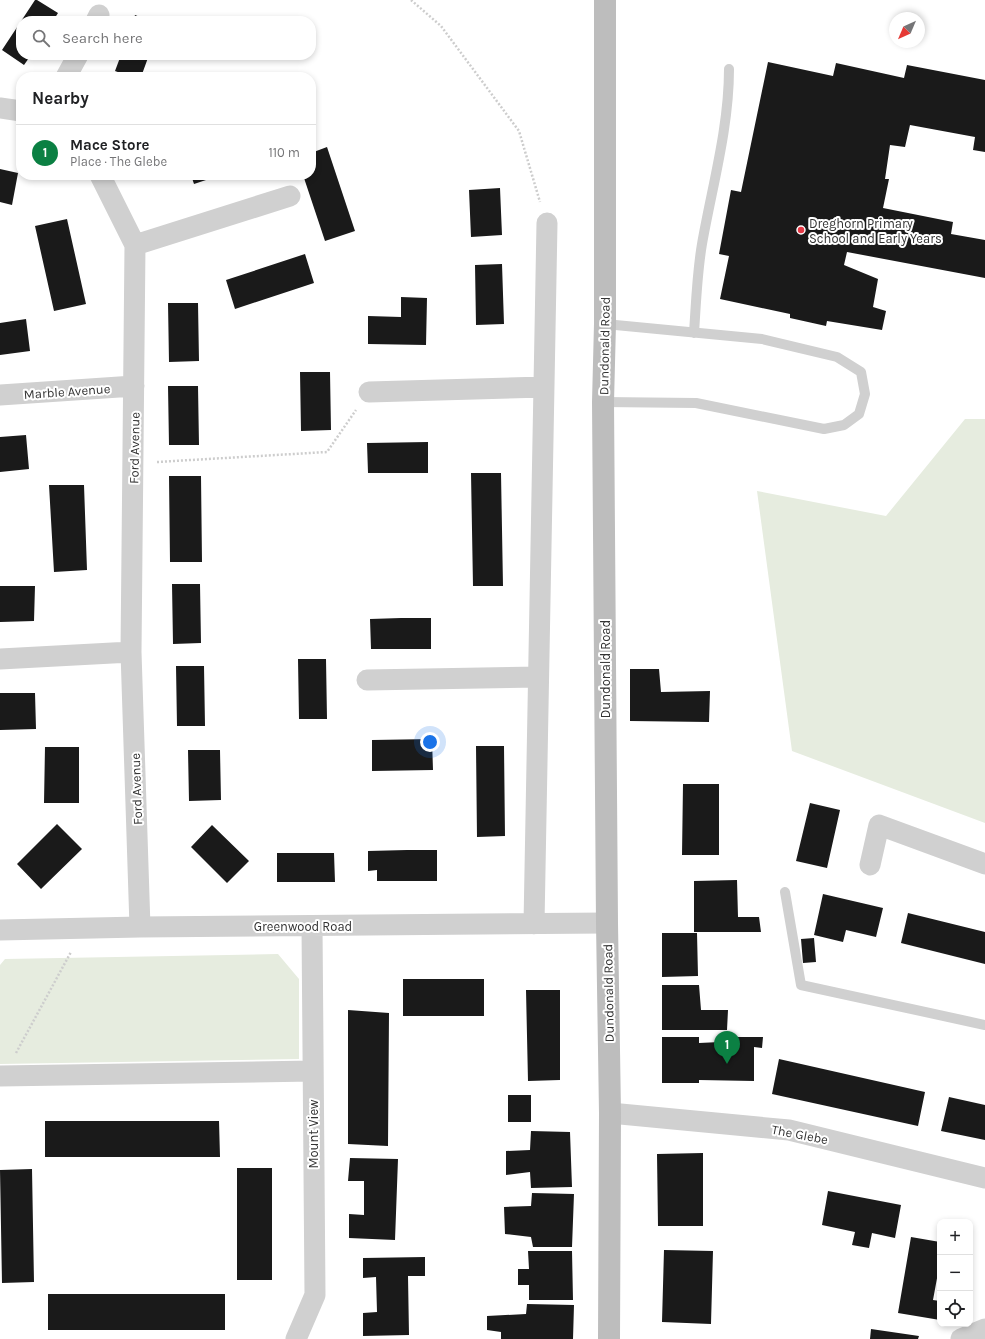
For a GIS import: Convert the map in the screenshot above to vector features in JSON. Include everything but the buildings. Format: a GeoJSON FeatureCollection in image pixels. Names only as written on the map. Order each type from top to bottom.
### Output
{"type":"FeatureCollection","features":[{"type":"Feature","properties":{"kind":"main road","name":"Dundonald Road"},"geometry":{"type":"LineString","coordinates":[[605,0],[605,324],[603,402],[610,1113],[609,1339]]}},
{"type":"Feature","properties":{"kind":"street"},"geometry":{"type":"LineString","coordinates":[[69,72],[75,60]]}},
{"type":"Feature","properties":{"kind":"street"},"geometry":{"type":"LineString","coordinates":[[0,108],[16,110]]}},
{"type":"Feature","properties":{"kind":"street","name":"Ford Avenue"},"geometry":{"type":"LineString","coordinates":[[102,180],[135,245],[131,652],[140,927]]}},
{"type":"Feature","properties":{"kind":"street"},"geometry":{"type":"LineString","coordinates":[[135,245],[290,196]]}},
{"type":"Feature","properties":{"kind":"street"},"geometry":{"type":"LineString","coordinates":[[534,924],[547,223]]}},
{"type":"Feature","properties":{"kind":"street","name":"Marble Avenue"},"geometry":{"type":"LineString","coordinates":[[0,395],[134,386]]}},
{"type":"Feature","properties":{"kind":"street"},"geometry":{"type":"LineString","coordinates":[[369,392],[544,387]]}},
{"type":"Feature","properties":{"kind":"street"},"geometry":{"type":"LineString","coordinates":[[0,659],[131,652]]}},
{"type":"Feature","properties":{"kind":"street"},"geometry":{"type":"LineString","coordinates":[[367,680],[538,677]]}},
{"type":"Feature","properties":{"kind":"street"},"geometry":{"type":"LineString","coordinates":[[870,865],[878,825],[985,864]]}},
{"type":"Feature","properties":{"kind":"street","name":"Greenwood Road"},"geometry":{"type":"LineString","coordinates":[[0,930],[140,927],[607,923]]}},
{"type":"Feature","properties":{"kind":"street","name":"Mount View"},"geometry":{"type":"LineString","coordinates":[[296,1339],[315,1295],[312,926]]}},
{"type":"Feature","properties":{"kind":"street"},"geometry":{"type":"LineString","coordinates":[[2,1076],[313,1071]]}},
{"type":"Feature","properties":{"kind":"street","name":"The Glebe"},"geometry":{"type":"LineString","coordinates":[[610,1113],[789,1130],[985,1178]]}},
{"type":"Feature","properties":{"kind":"street"},"geometry":{"type":"LineString","coordinates":[[961,1339],[985,1329]]}},
{"type":"Feature","properties":{"kind":"lane"},"geometry":{"type":"LineString","coordinates":[[694,333],[702,247],[726,116],[729,89],[729,69]]}},
{"type":"Feature","properties":{"kind":"lane"},"geometry":{"type":"LineString","coordinates":[[603,402],[696,403],[824,429],[844,425],[860,414],[865,394],[861,372],[837,358],[762,339],[605,324]]}},
{"type":"Feature","properties":{"kind":"lane"},"geometry":{"type":"LineString","coordinates":[[785,892],[801,985],[985,1025]]}},
{"type":"Feature","properties":{"kind":"path"},"geometry":{"type":"LineString","coordinates":[[411,0],[441,26],[518,132],[547,223]]}},
{"type":"Feature","properties":{"kind":"path"},"geometry":{"type":"LineString","coordinates":[[134,464],[327,452],[369,392]]}},
{"type":"Feature","properties":{"kind":"path"},"geometry":{"type":"LineString","coordinates":[[2,1076],[84,928]]}},
{"type":"Feature","properties":{"kind":"shaded area"},"geometry":{"type":"Polygon","coordinates":[[[965,419],[985,419],[985,823],[792,751],[757,491],[886,516],[965,419]]]}},
{"type":"Feature","properties":{"kind":"shaded area"},"geometry":{"type":"Polygon","coordinates":[[[278,954],[299,979],[299,1059],[0,1064],[0,965],[5,959],[278,954]]]}},
{"type":"Feature","properties":{"kind":"place","name":"Dreghorn Primary School and Early Years"},"geometry":{"type":"Point","coordinates":[801,230]}},
{"type":"Feature","properties":{"kind":"place","name":"Mace Store"},"geometry":{"type":"Point","coordinates":[727,1064]}}]}
